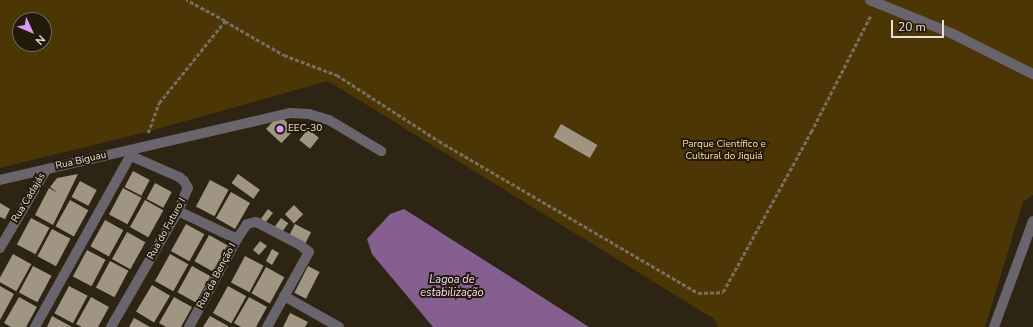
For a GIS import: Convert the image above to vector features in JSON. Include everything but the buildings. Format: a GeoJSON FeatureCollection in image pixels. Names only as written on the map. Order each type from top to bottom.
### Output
{"type":"FeatureCollection","features":[{"type":"Feature","properties":{"kind":"street"},"geometry":{"type":"LineString","coordinates":[[873,2],[951,33],[1033,74]]}},
{"type":"Feature","properties":{"kind":"street","name":"Rua Biguau"},"geometry":{"type":"LineString","coordinates":[[0,180],[136,150],[161,142],[290,113],[309,114],[329,120],[381,151]]}},
{"type":"Feature","properties":{"kind":"street"},"geometry":{"type":"LineString","coordinates":[[35,327],[136,150]]}},
{"type":"Feature","properties":{"kind":"street","name":"Rua do Futuro I"},"geometry":{"type":"LineString","coordinates":[[111,327],[178,211],[188,188],[184,181],[136,150]]}},
{"type":"Feature","properties":{"kind":"street","name":"Rua Cadajás"},"geometry":{"type":"LineString","coordinates":[[0,248],[46,170]]}},
{"type":"Feature","properties":{"kind":"street","name":"Rua da Benção I"},"geometry":{"type":"LineString","coordinates":[[178,211],[237,239],[189,327]]}},
{"type":"Feature","properties":{"kind":"street"},"geometry":{"type":"LineString","coordinates":[[994,327],[1033,221]]}},
{"type":"Feature","properties":{"kind":"street"},"geometry":{"type":"LineString","coordinates":[[237,239],[247,224],[256,222],[306,248],[308,256],[267,327]]}},
{"type":"Feature","properties":{"kind":"street"},"geometry":{"type":"LineString","coordinates":[[284,296],[339,327]]}},
{"type":"Feature","properties":{"kind":"path"},"geometry":{"type":"LineString","coordinates":[[186,0],[284,55],[337,75],[459,153],[698,293],[723,292],[811,132],[873,2]]}},
{"type":"Feature","properties":{"kind":"path"},"geometry":{"type":"LineString","coordinates":[[136,150],[159,103],[225,21]]}},
{"type":"Feature","properties":{"kind":"green space","name":"Parque Científico e Cultural do Jiquiá"},"geometry":{"type":"Polygon","coordinates":[[[0,0],[1033,0],[1033,195],[1023,202],[985,327],[718,327],[714,319],[328,81],[150,131],[0,168],[0,0]]]}},
{"type":"Feature","properties":{"kind":"water","name":"Lagoa de estabilização"},"geometry":{"type":"Polygon","coordinates":[[[404,209],[589,327],[433,327],[372,254],[367,239],[390,214],[404,209]]]}},
{"type":"Feature","properties":{"kind":"place","name":"EEC-30"},"geometry":{"type":"Point","coordinates":[280,129]}}]}
